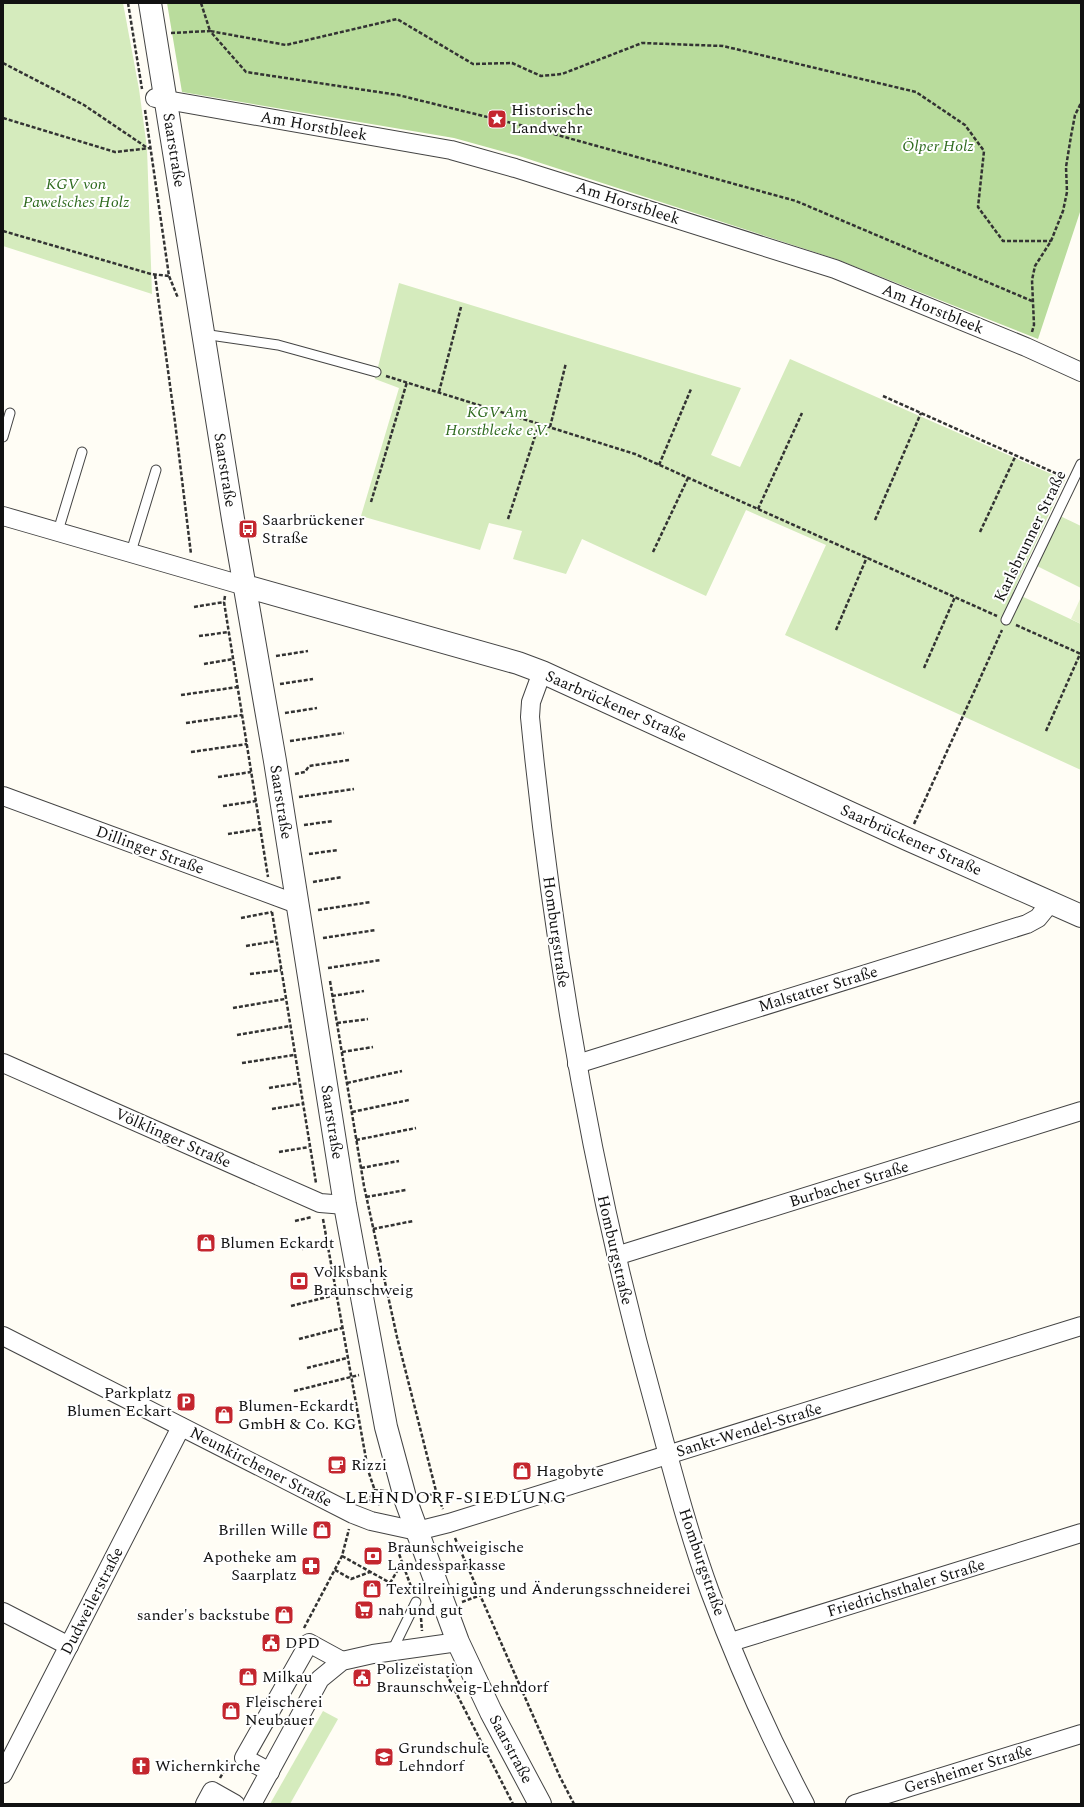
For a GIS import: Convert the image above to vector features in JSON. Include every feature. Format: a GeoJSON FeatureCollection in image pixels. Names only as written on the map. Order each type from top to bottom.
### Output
{"type":"FeatureCollection","features":[{"type":"Feature","properties":{"kind":"street","name":"Saarstraße"},"geometry":{"type":"LineString","coordinates":[[150,3],[152,99],[203,334],[237,584],[307,904],[345,1205],[386,1427],[406,1501],[458,1642],[484,1699],[540,1804]]}},
{"type":"Feature","properties":{"kind":"street","name":"Am Horstbleek"},"geometry":{"type":"LineString","coordinates":[[152,99],[451,150],[515,168],[835,269],[1026,347],[1081,372]]}},
{"type":"Feature","properties":{"kind":"street","name":"Saarbrückener Straße"},"geometry":{"type":"LineString","coordinates":[[3,516],[518,663],[542,672],[907,839],[1081,916]]}},
{"type":"Feature","properties":{"kind":"street","name":"Homburgstraße"},"geometry":{"type":"LineString","coordinates":[[542,672],[531,702],[530,717],[546,866],[560,965],[595,1165],[616,1256],[640,1354],[680,1497],[710,1591],[748,1686],[805,1804]]}},
{"type":"Feature","properties":{"kind":"street","name":"Dillinger Straße"},"geometry":{"type":"LineString","coordinates":[[3,796],[271,904],[307,904]]}},
{"type":"Feature","properties":{"kind":"street","name":"Malstatter Straße"},"geometry":{"type":"LineString","coordinates":[[577,1064],[1027,924],[1038,918],[1051,902]]}},
{"type":"Feature","properties":{"kind":"street","name":"Völklinger Straße"},"geometry":{"type":"LineString","coordinates":[[3,1063],[321,1209],[345,1205]]}},
{"type":"Feature","properties":{"kind":"street","name":"Burbacher Straße"},"geometry":{"type":"LineString","coordinates":[[616,1256],[1081,1112]]}},
{"type":"Feature","properties":{"kind":"street","name":"Sankt-Wendel-Straße"},"geometry":{"type":"LineString","coordinates":[[417,1531],[449,1524],[1081,1326]]}},
{"type":"Feature","properties":{"kind":"street","name":"Neunkirchener Straße"},"geometry":{"type":"LineString","coordinates":[[3,1336],[353,1514],[417,1531]]}},
{"type":"Feature","properties":{"kind":"street","name":"Dudweilerstraße"},"geometry":{"type":"LineString","coordinates":[[3,1774],[181,1427]]}},
{"type":"Feature","properties":{"kind":"street","name":"Friedrichsthaler Straße"},"geometry":{"type":"LineString","coordinates":[[731,1642],[1081,1533]]}},
{"type":"Feature","properties":{"kind":"street"},"geometry":{"type":"LineString","coordinates":[[3,1612],[69,1646]]}},
{"type":"Feature","properties":{"kind":"street"},"geometry":{"type":"LineString","coordinates":[[252,1804],[320,1679],[342,1661],[372,1654],[458,1642]]}},
{"type":"Feature","properties":{"kind":"street"},"geometry":{"type":"LineString","coordinates":[[270,1772],[244,1758],[309,1643],[342,1661]]}},
{"type":"Feature","properties":{"kind":"street","name":"Gersheimer Straße"},"geometry":{"type":"LineString","coordinates":[[855,1804],[1081,1734]]}},
{"type":"Feature","properties":{"kind":"street"},"geometry":{"type":"LineString","coordinates":[[205,1804],[212,1791],[235,1804]]}},
{"type":"Feature","properties":{"kind":"lane"},"geometry":{"type":"LineString","coordinates":[[203,334],[278,345],[376,372]]}},
{"type":"Feature","properties":{"kind":"lane"},"geometry":{"type":"LineString","coordinates":[[3,437],[10,413]]}},
{"type":"Feature","properties":{"kind":"lane"},"geometry":{"type":"LineString","coordinates":[[58,531],[82,452]]}},
{"type":"Feature","properties":{"kind":"lane","name":"Karlsbrunner Straße"},"geometry":{"type":"LineString","coordinates":[[1006,620],[1081,464]]}},
{"type":"Feature","properties":{"kind":"lane"},"geometry":{"type":"LineString","coordinates":[[131,552],[156,470]]}},
{"type":"Feature","properties":{"kind":"lane"},"geometry":{"type":"LineString","coordinates":[[392,1652],[415,1599]]}},
{"type":"Feature","properties":{"kind":"path"},"geometry":{"type":"LineString","coordinates":[[128,3],[152,99],[169,276],[178,300]]}},
{"type":"Feature","properties":{"kind":"path"},"geometry":{"type":"LineString","coordinates":[[201,3],[210,31],[246,72],[398,95],[532,128],[789,199],[1032,301]]}},
{"type":"Feature","properties":{"kind":"path"},"geometry":{"type":"LineString","coordinates":[[171,33],[210,31],[286,44],[397,19],[473,64],[512,63],[541,76],[562,74],[642,43],[723,46],[916,92],[965,125],[984,151],[978,207],[1003,241],[1051,240]]}},
{"type":"Feature","properties":{"kind":"path"},"geometry":{"type":"LineString","coordinates":[[3,63],[84,105],[147,148],[115,152],[3,118]]}},
{"type":"Feature","properties":{"kind":"path"},"geometry":{"type":"LineString","coordinates":[[1026,347],[1034,325],[1032,280],[1035,266],[1051,240],[1063,211],[1067,192],[1066,167],[1071,136],[1075,115],[1081,103]]}},
{"type":"Feature","properties":{"kind":"path"},"geometry":{"type":"LineString","coordinates":[[3,231],[155,275],[169,276]]}},
{"type":"Feature","properties":{"kind":"path"},"geometry":{"type":"LineString","coordinates":[[155,275],[193,571]]}},
{"type":"Feature","properties":{"kind":"path"},"geometry":{"type":"LineString","coordinates":[[438,392],[461,307]]}},
{"type":"Feature","properties":{"kind":"path"},"geometry":{"type":"LineString","coordinates":[[550,427],[566,363]]}},
{"type":"Feature","properties":{"kind":"path"},"geometry":{"type":"LineString","coordinates":[[376,372],[635,454],[1080,654],[1046,731]]}},
{"type":"Feature","properties":{"kind":"path"},"geometry":{"type":"LineString","coordinates":[[371,502],[406,382]]}},
{"type":"Feature","properties":{"kind":"path"},"geometry":{"type":"LineString","coordinates":[[659,464],[691,389]]}},
{"type":"Feature","properties":{"kind":"path"},"geometry":{"type":"LineString","coordinates":[[883,396],[1073,481]]}},
{"type":"Feature","properties":{"kind":"path"},"geometry":{"type":"LineString","coordinates":[[758,509],[802,413]]}},
{"type":"Feature","properties":{"kind":"path"},"geometry":{"type":"LineString","coordinates":[[874,520],[921,413]]}},
{"type":"Feature","properties":{"kind":"path"},"geometry":{"type":"LineString","coordinates":[[508,519],[539,424]]}},
{"type":"Feature","properties":{"kind":"path"},"geometry":{"type":"LineString","coordinates":[[980,532],[1016,455]]}},
{"type":"Feature","properties":{"kind":"path"},"geometry":{"type":"LineString","coordinates":[[653,552],[688,478]]}},
{"type":"Feature","properties":{"kind":"path"},"geometry":{"type":"LineString","coordinates":[[836,630],[867,557]]}},
{"type":"Feature","properties":{"kind":"path"},"geometry":{"type":"LineString","coordinates":[[194,607],[224,602],[237,584]]}},
{"type":"Feature","properties":{"kind":"path"},"geometry":{"type":"LineString","coordinates":[[924,668],[954,597]]}},
{"type":"Feature","properties":{"kind":"path"},"geometry":{"type":"LineString","coordinates":[[224,602],[309,1147],[368,1470],[421,1618],[423,1648],[428,1667],[446,1673],[513,1804]]}},
{"type":"Feature","properties":{"kind":"path"},"geometry":{"type":"LineString","coordinates":[[912,829],[1006,620]]}},
{"type":"Feature","properties":{"kind":"path"},"geometry":{"type":"LineString","coordinates":[[199,636],[229,632]]}},
{"type":"Feature","properties":{"kind":"path"},"geometry":{"type":"LineString","coordinates":[[275,650],[277,663]]}},
{"type":"Feature","properties":{"kind":"path"},"geometry":{"type":"LineString","coordinates":[[276,656],[308,651]]}},
{"type":"Feature","properties":{"kind":"path"},"geometry":{"type":"LineString","coordinates":[[204,664],[233,659]]}},
{"type":"Feature","properties":{"kind":"path"},"geometry":{"type":"LineString","coordinates":[[279,677],[282,691]]}},
{"type":"Feature","properties":{"kind":"path"},"geometry":{"type":"LineString","coordinates":[[280,684],[313,679]]}},
{"type":"Feature","properties":{"kind":"path"},"geometry":{"type":"LineString","coordinates":[[181,695],[238,687]]}},
{"type":"Feature","properties":{"kind":"path"},"geometry":{"type":"LineString","coordinates":[[284,706],[286,720]]}},
{"type":"Feature","properties":{"kind":"path"},"geometry":{"type":"LineString","coordinates":[[285,713],[317,708]]}},
{"type":"Feature","properties":{"kind":"path"},"geometry":{"type":"LineString","coordinates":[[186,723],[242,715]]}},
{"type":"Feature","properties":{"kind":"path"},"geometry":{"type":"LineString","coordinates":[[290,741],[344,733]]}},
{"type":"Feature","properties":{"kind":"path"},"geometry":{"type":"LineString","coordinates":[[289,734],[291,747]]}},
{"type":"Feature","properties":{"kind":"path"},"geometry":{"type":"LineString","coordinates":[[192,752],[247,744]]}},
{"type":"Feature","properties":{"kind":"path"},"geometry":{"type":"LineString","coordinates":[[295,774],[305,772],[309,766],[349,760]]}},
{"type":"Feature","properties":{"kind":"path"},"geometry":{"type":"LineString","coordinates":[[294,767],[296,782]]}},
{"type":"Feature","properties":{"kind":"path"},"geometry":{"type":"LineString","coordinates":[[218,777],[251,772]]}},
{"type":"Feature","properties":{"kind":"path"},"geometry":{"type":"LineString","coordinates":[[298,789],[300,804]]}},
{"type":"Feature","properties":{"kind":"path"},"geometry":{"type":"LineString","coordinates":[[299,797],[354,789]]}},
{"type":"Feature","properties":{"kind":"path"},"geometry":{"type":"LineString","coordinates":[[223,806],[256,801]]}},
{"type":"Feature","properties":{"kind":"path"},"geometry":{"type":"LineString","coordinates":[[303,818],[305,832]]}},
{"type":"Feature","properties":{"kind":"path"},"geometry":{"type":"LineString","coordinates":[[304,825],[333,821]]}},
{"type":"Feature","properties":{"kind":"path"},"geometry":{"type":"LineString","coordinates":[[228,834],[260,829]]}},
{"type":"Feature","properties":{"kind":"path"},"geometry":{"type":"LineString","coordinates":[[308,847],[310,861]]}},
{"type":"Feature","properties":{"kind":"path"},"geometry":{"type":"LineString","coordinates":[[309,854],[338,850]]}},
{"type":"Feature","properties":{"kind":"path"},"geometry":{"type":"LineString","coordinates":[[312,875],[314,889]]}},
{"type":"Feature","properties":{"kind":"path"},"geometry":{"type":"LineString","coordinates":[[313,882],[342,877]]}},
{"type":"Feature","properties":{"kind":"path"},"geometry":{"type":"LineString","coordinates":[[307,904],[318,910],[371,902]]}},
{"type":"Feature","properties":{"kind":"path"},"geometry":{"type":"LineString","coordinates":[[241,918],[271,904]]}},
{"type":"Feature","properties":{"kind":"path"},"geometry":{"type":"LineString","coordinates":[[318,910],[319,917]]}},
{"type":"Feature","properties":{"kind":"path"},"geometry":{"type":"LineString","coordinates":[[323,938],[376,930]]}},
{"type":"Feature","properties":{"kind":"path"},"geometry":{"type":"LineString","coordinates":[[321,931],[324,945]]}},
{"type":"Feature","properties":{"kind":"path"},"geometry":{"type":"LineString","coordinates":[[246,946],[276,941]]}},
{"type":"Feature","properties":{"kind":"path"},"geometry":{"type":"LineString","coordinates":[[326,960],[366,1197],[397,1337],[437,1495],[557,1770],[574,1804]]}},
{"type":"Feature","properties":{"kind":"path"},"geometry":{"type":"LineString","coordinates":[[328,968],[381,960]]}},
{"type":"Feature","properties":{"kind":"path"},"geometry":{"type":"LineString","coordinates":[[250,974],[281,970]]}},
{"type":"Feature","properties":{"kind":"path"},"geometry":{"type":"LineString","coordinates":[[332,996],[364,991]]}},
{"type":"Feature","properties":{"kind":"path"},"geometry":{"type":"LineString","coordinates":[[232,1008],[286,999]]}},
{"type":"Feature","properties":{"kind":"path"},"geometry":{"type":"LineString","coordinates":[[337,1023],[368,1019]]}},
{"type":"Feature","properties":{"kind":"path"},"geometry":{"type":"LineString","coordinates":[[237,1034],[290,1026]]}},
{"type":"Feature","properties":{"kind":"path"},"geometry":{"type":"LineString","coordinates":[[342,1052],[373,1047]]}},
{"type":"Feature","properties":{"kind":"path"},"geometry":{"type":"LineString","coordinates":[[242,1063],[294,1055]]}},
{"type":"Feature","properties":{"kind":"path"},"geometry":{"type":"LineString","coordinates":[[347,1083],[402,1071]]}},
{"type":"Feature","properties":{"kind":"path"},"geometry":{"type":"LineString","coordinates":[[269,1088],[299,1082]]}},
{"type":"Feature","properties":{"kind":"path"},"geometry":{"type":"LineString","coordinates":[[352,1112],[409,1100]]}},
{"type":"Feature","properties":{"kind":"path"},"geometry":{"type":"LineString","coordinates":[[272,1109],[302,1104]]}},
{"type":"Feature","properties":{"kind":"path"},"geometry":{"type":"LineString","coordinates":[[356,1140],[416,1128]]}},
{"type":"Feature","properties":{"kind":"path"},"geometry":{"type":"LineString","coordinates":[[279,1152],[309,1147]]}},
{"type":"Feature","properties":{"kind":"path"},"geometry":{"type":"LineString","coordinates":[[361,1168],[399,1161]]}},
{"type":"Feature","properties":{"kind":"path"},"geometry":{"type":"LineString","coordinates":[[366,1197],[406,1190]]}},
{"type":"Feature","properties":{"kind":"path"},"geometry":{"type":"LineString","coordinates":[[295,1221],[321,1209]]}},
{"type":"Feature","properties":{"kind":"path"},"geometry":{"type":"LineString","coordinates":[[373,1229],[413,1221]]}},
{"type":"Feature","properties":{"kind":"path"},"geometry":{"type":"LineString","coordinates":[[302,1249],[327,1243]]}},
{"type":"Feature","properties":{"kind":"path"},"geometry":{"type":"LineString","coordinates":[[291,1306],[360,1289]]}},
{"type":"Feature","properties":{"kind":"path"},"geometry":{"type":"LineString","coordinates":[[299,1339],[342,1328]]}},
{"type":"Feature","properties":{"kind":"path"},"geometry":{"type":"LineString","coordinates":[[307,1368],[347,1358]]}},
{"type":"Feature","properties":{"kind":"path"},"geometry":{"type":"LineString","coordinates":[[294,1391],[375,1371]]}},
{"type":"Feature","properties":{"kind":"path"},"geometry":{"type":"LineString","coordinates":[[309,1643],[300,1636],[342,1556],[353,1514]]}},
{"type":"Feature","properties":{"kind":"path"},"geometry":{"type":"LineString","coordinates":[[342,1556],[415,1599]]}},
{"type":"Feature","properties":{"kind":"path"},"geometry":{"type":"LineString","coordinates":[[390,1583],[402,1562]]}},
{"type":"Feature","properties":{"kind":"path"},"geometry":{"type":"LineString","coordinates":[[335,1570],[351,1579],[370,1572]]}},
{"type":"Feature","properties":{"kind":"green space","name":"KGV von Pawelsches Holz"},"geometry":{"type":"Polygon","coordinates":[[[3,3],[123,3],[139,89],[147,148],[152,294],[3,246],[3,3]]]}},
{"type":"Feature","properties":{"kind":"green space","name":"Ölper Holz"},"geometry":{"type":"Polygon","coordinates":[[[167,3],[1081,3],[1081,209],[1038,339],[836,259],[519,156],[454,138],[182,92],[167,3]]]}},
{"type":"Feature","properties":{"kind":"green space","name":"KGV Am Horstbleeke e.V."},"geometry":{"type":"Polygon","coordinates":[[[399,283],[741,388],[711,455],[740,467],[790,359],[1065,480],[1013,592],[1081,624],[1081,770],[785,635],[826,545],[746,510],[706,596],[582,539],[566,574],[513,559],[522,531],[489,523],[480,550],[361,516],[399,388],[375,379],[399,283]]]}},
{"type":"Feature","properties":{"kind":"green space"},"geometry":{"type":"Polygon","coordinates":[[[1058,515],[1081,526],[1081,588],[1033,564],[1058,515]]]}},
{"type":"Feature","properties":{"kind":"green space"},"geometry":{"type":"Polygon","coordinates":[[[1081,597],[1081,624],[1071,619],[1081,597]]]}},
{"type":"Feature","properties":{"kind":"green space"},"geometry":{"type":"Polygon","coordinates":[[[323,1711],[338,1719],[290,1804],[270,1804],[323,1711]]]}},
{"type":"Feature","properties":{"kind":"place","name":"Historische Landwehr"},"geometry":{"type":"Point","coordinates":[497,119]}},
{"type":"Feature","properties":{"kind":"place","name":"Saarbrückener Straße"},"geometry":{"type":"Point","coordinates":[248,529]}},
{"type":"Feature","properties":{"kind":"place","name":"Blumen Eckardt"},"geometry":{"type":"Point","coordinates":[206,1243]}},
{"type":"Feature","properties":{"kind":"place","name":"Volksbank Braunschweig"},"geometry":{"type":"Point","coordinates":[299,1281]}},
{"type":"Feature","properties":{"kind":"place","name":"Parkplatz Blumen Eckart"},"geometry":{"type":"Point","coordinates":[186,1402]}},
{"type":"Feature","properties":{"kind":"place","name":"Blumen-Eckardt GmbH & Co. KG"},"geometry":{"type":"Point","coordinates":[224,1415]}},
{"type":"Feature","properties":{"kind":"place","name":"Rizzi"},"geometry":{"type":"Point","coordinates":[337,1465]}},
{"type":"Feature","properties":{"kind":"place","name":"Hagobyte"},"geometry":{"type":"Point","coordinates":[522,1471]}},
{"type":"Feature","properties":{"kind":"place","name":"Brillen Wille"},"geometry":{"type":"Point","coordinates":[322,1530]}},
{"type":"Feature","properties":{"kind":"place","name":"Braunschweigische Landessparkasse"},"geometry":{"type":"Point","coordinates":[373,1556]}},
{"type":"Feature","properties":{"kind":"place","name":"Apotheke am Saarplatz"},"geometry":{"type":"Point","coordinates":[311,1566]}},
{"type":"Feature","properties":{"kind":"place","name":"Textilreinigung und Änderungsschneiderei"},"geometry":{"type":"Point","coordinates":[372,1589]}},
{"type":"Feature","properties":{"kind":"place","name":"nah und gut"},"geometry":{"type":"Point","coordinates":[364,1610]}},
{"type":"Feature","properties":{"kind":"place","name":"sander's backstube"},"geometry":{"type":"Point","coordinates":[284,1615]}},
{"type":"Feature","properties":{"kind":"place","name":"DPD"},"geometry":{"type":"Point","coordinates":[271,1643]}},
{"type":"Feature","properties":{"kind":"place","name":"Milkau"},"geometry":{"type":"Point","coordinates":[248,1677]}},
{"type":"Feature","properties":{"kind":"place","name":"Polizeistation Braunschweig-Lehndorf"},"geometry":{"type":"Point","coordinates":[362,1678]}},
{"type":"Feature","properties":{"kind":"place","name":"Fleischerei Neubauer"},"geometry":{"type":"Point","coordinates":[231,1711]}},
{"type":"Feature","properties":{"kind":"place","name":"Grundschule Lehndorf"},"geometry":{"type":"Point","coordinates":[384,1757]}},
{"type":"Feature","properties":{"kind":"place","name":"Wichernkirche"},"geometry":{"type":"Point","coordinates":[141,1766]}},
{"type":"Feature","properties":{"kind":"district","name":"LEHNDORF-SIEDLUNG"},"geometry":{"type":"Point","coordinates":[456,1497]}}]}
